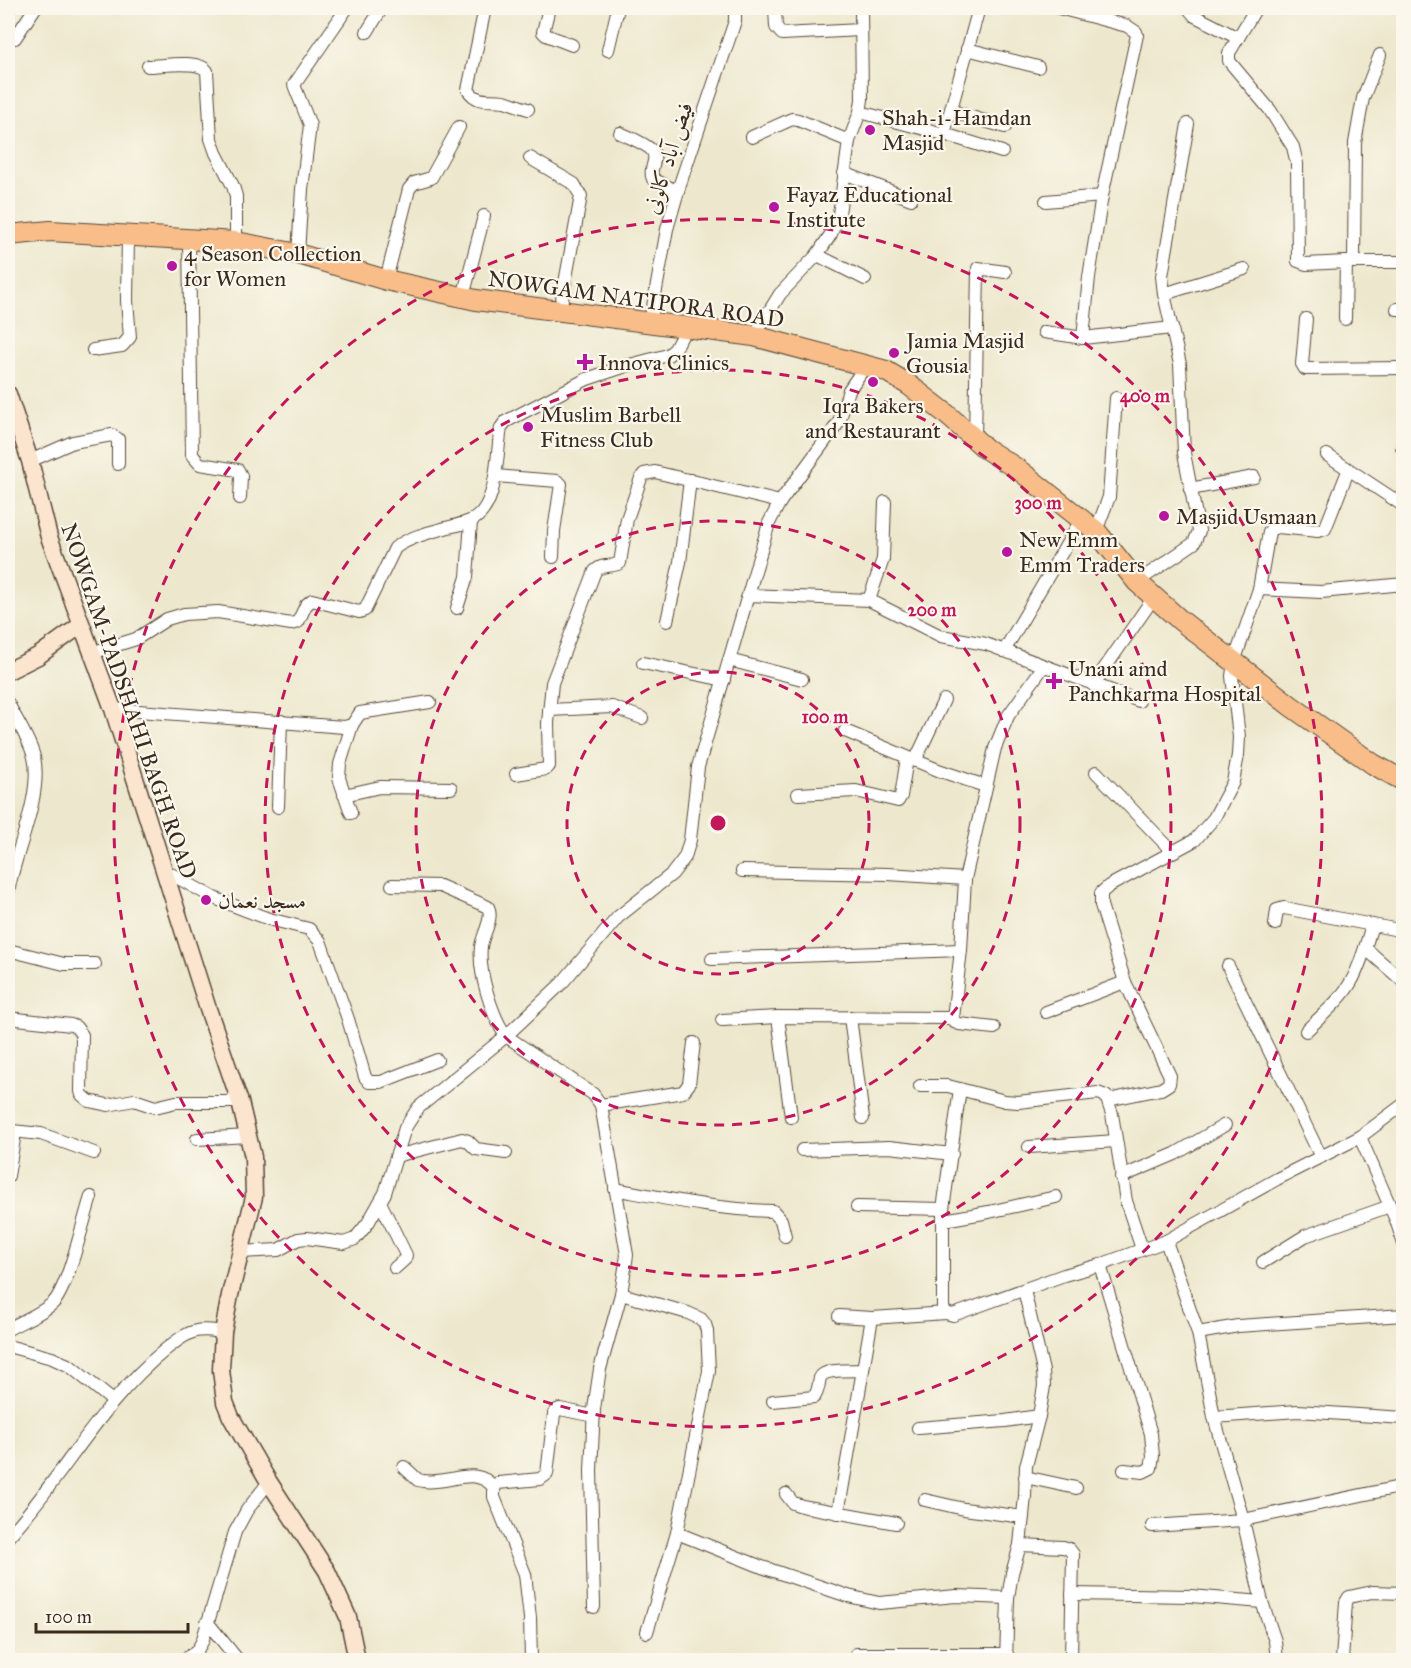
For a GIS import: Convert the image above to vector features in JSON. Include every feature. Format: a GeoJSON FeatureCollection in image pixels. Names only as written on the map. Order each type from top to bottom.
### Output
{"type":"FeatureCollection","features":[{"type":"Feature","properties":{"kind":"main road","name":"NOWGAM NATIPORA ROAD"},"geometry":{"type":"LineString","coordinates":[[8,235],[50,231],[236,242],[298,254],[386,280],[463,297],[754,336],[886,371],[909,385],[986,449],[1019,470],[1089,525],[1137,582],[1234,662],[1373,764],[1404,781]]}},
{"type":"Feature","properties":{"kind":"main road","name":"NOWGAM-PADSHAHI BAGH ROAD"},"geometry":{"type":"LineString","coordinates":[[8,394],[13,429],[30,461],[49,537],[113,710],[162,868],[240,1102],[253,1157],[254,1197],[223,1332],[221,1370],[225,1402],[231,1418],[269,1482],[327,1571],[348,1617],[357,1660]]}},
{"type":"Feature","properties":{"kind":"main road"},"geometry":{"type":"LineString","coordinates":[[8,671],[38,656],[81,625]]}},
{"type":"Feature","properties":{"kind":"street"},"geometry":{"type":"LineString","coordinates":[[15,38],[35,8]]}},
{"type":"Feature","properties":{"kind":"street"},"geometry":{"type":"LineString","coordinates":[[298,254],[302,189],[310,125],[294,86],[347,8]]}},
{"type":"Feature","properties":{"kind":"street"},"geometry":{"type":"LineString","coordinates":[[367,32],[382,8]]}},
{"type":"Feature","properties":{"kind":"street"},"geometry":{"type":"LineString","coordinates":[[484,8],[468,90],[482,101],[501,101],[528,110]]}},
{"type":"Feature","properties":{"kind":"street"},"geometry":{"type":"LineString","coordinates":[[549,8],[543,32],[572,45]]}},
{"type":"Feature","properties":{"kind":"street"},"geometry":{"type":"LineString","coordinates":[[608,50],[618,8]]}},
{"type":"Feature","properties":{"kind":"street","name":"فیض آباد کالونی"},"geometry":{"type":"LineString","coordinates":[[650,323],[667,229],[735,21],[735,8]]}},
{"type":"Feature","properties":{"kind":"street"},"geometry":{"type":"LineString","coordinates":[[775,8],[776,27],[782,34],[861,30]]}},
{"type":"Feature","properties":{"kind":"street"},"geometry":{"type":"LineString","coordinates":[[754,336],[780,294],[817,255],[831,234],[839,214],[849,141],[862,100],[861,8]]}},
{"type":"Feature","properties":{"kind":"street"},"geometry":{"type":"LineString","coordinates":[[944,134],[979,8]]}},
{"type":"Feature","properties":{"kind":"street"},"geometry":{"type":"LineString","coordinates":[[1059,8],[1127,26],[1137,35],[1102,196],[1089,277],[1083,338]]}},
{"type":"Feature","properties":{"kind":"street"},"geometry":{"type":"LineString","coordinates":[[1188,8],[1195,16],[1238,39]]}},
{"type":"Feature","properties":{"kind":"street"},"geometry":{"type":"LineString","coordinates":[[1256,8],[1229,53],[1229,61],[1270,110],[1289,139],[1296,156],[1298,261],[1306,264],[1404,262]]}},
{"type":"Feature","properties":{"kind":"street"},"geometry":{"type":"LineString","coordinates":[[967,49],[1038,67]]}},
{"type":"Feature","properties":{"kind":"street"},"geometry":{"type":"LineString","coordinates":[[1345,319],[1355,143],[1363,98],[1380,55]]}},
{"type":"Feature","properties":{"kind":"street"},"geometry":{"type":"LineString","coordinates":[[148,66],[195,64],[204,67],[207,71],[211,139],[236,196],[236,242]]}},
{"type":"Feature","properties":{"kind":"street"},"geometry":{"type":"LineString","coordinates":[[951,111],[1005,127]]}},
{"type":"Feature","properties":{"kind":"street"},"geometry":{"type":"LineString","coordinates":[[860,112],[1002,152]]}},
{"type":"Feature","properties":{"kind":"street"},"geometry":{"type":"LineString","coordinates":[[752,137],[786,121],[798,120],[849,141]]}},
{"type":"Feature","properties":{"kind":"street"},"geometry":{"type":"LineString","coordinates":[[1137,582],[1196,541],[1199,531],[1184,453],[1180,364],[1162,276],[1188,124]]}},
{"type":"Feature","properties":{"kind":"street"},"geometry":{"type":"LineString","coordinates":[[386,280],[409,189],[414,183],[431,178],[459,127]]}},
{"type":"Feature","properties":{"kind":"street"},"geometry":{"type":"LineString","coordinates":[[620,133],[651,149],[654,156],[651,176],[678,192]]}},
{"type":"Feature","properties":{"kind":"street"},"geometry":{"type":"LineString","coordinates":[[530,158],[574,184],[581,196],[560,310]]}},
{"type":"Feature","properties":{"kind":"street"},"geometry":{"type":"LineString","coordinates":[[844,173],[911,199]]}},
{"type":"Feature","properties":{"kind":"street"},"geometry":{"type":"LineString","coordinates":[[1046,201],[1102,196]]}},
{"type":"Feature","properties":{"kind":"street"},"geometry":{"type":"LineString","coordinates":[[463,297],[484,216]]}},
{"type":"Feature","properties":{"kind":"street"},"geometry":{"type":"LineString","coordinates":[[93,350],[122,346],[130,337],[127,302],[128,235]]}},
{"type":"Feature","properties":{"kind":"street"},"geometry":{"type":"LineString","coordinates":[[189,238],[192,455],[196,462],[205,465],[238,470],[241,476],[240,498]]}},
{"type":"Feature","properties":{"kind":"street"},"geometry":{"type":"LineString","coordinates":[[817,255],[865,279]]}},
{"type":"Feature","properties":{"kind":"street"},"geometry":{"type":"LineString","coordinates":[[975,440],[978,268],[1005,272]]}},
{"type":"Feature","properties":{"kind":"street"},"geometry":{"type":"LineString","coordinates":[[1164,294],[1244,269]]}},
{"type":"Feature","properties":{"kind":"street"},"geometry":{"type":"LineString","coordinates":[[1306,320],[1302,364],[1305,369],[1404,368]]}},
{"type":"Feature","properties":{"kind":"street"},"geometry":{"type":"LineString","coordinates":[[92,653],[136,639],[167,620],[184,614],[218,612],[291,624],[298,622],[309,602],[316,599],[362,612],[368,605],[395,548],[418,536],[471,521],[484,511],[496,476],[501,428],[505,422],[587,380],[626,366],[668,356],[675,349],[686,328]]}},
{"type":"Feature","properties":{"kind":"street"},"geometry":{"type":"LineString","coordinates":[[1044,332],[1083,338],[1172,328]]}},
{"type":"Feature","properties":{"kind":"street"},"geometry":{"type":"LineString","coordinates":[[242,1252],[278,1250],[298,1239],[307,1238],[351,1242],[361,1233],[380,1202],[390,1180],[405,1128],[418,1108],[506,1036],[562,983],[618,917],[672,874],[685,857],[690,840],[698,767],[765,534],[780,502],[839,422],[849,390],[866,365]]}},
{"type":"Feature","properties":{"kind":"street"},"geometry":{"type":"LineString","coordinates":[[1004,651],[1109,497],[1116,398]]}},
{"type":"Feature","properties":{"kind":"street"},"geometry":{"type":"LineString","coordinates":[[30,461],[73,442],[112,435],[118,439],[118,464]]}},
{"type":"Feature","properties":{"kind":"street"},"geometry":{"type":"LineString","coordinates":[[1327,455],[1404,506]]}},
{"type":"Feature","properties":{"kind":"street"},"geometry":{"type":"LineString","coordinates":[[1108,1100],[1161,1089],[1170,1081],[1170,1076],[1125,982],[1101,905],[1101,893],[1109,886],[1188,844],[1202,833],[1214,818],[1233,782],[1239,737],[1233,696],[1234,662],[1259,589],[1270,531],[1278,527],[1318,531],[1325,529],[1348,471]]}},
{"type":"Feature","properties":{"kind":"street"},"geometry":{"type":"LineString","coordinates":[[516,774],[546,769],[549,766],[547,740],[555,673],[593,576],[599,567],[617,565],[621,560],[627,519],[644,474],[655,472],[780,502]]}},
{"type":"Feature","properties":{"kind":"street"},"geometry":{"type":"LineString","coordinates":[[496,476],[557,481],[561,484],[554,531],[553,557]]}},
{"type":"Feature","properties":{"kind":"street"},"geometry":{"type":"LineString","coordinates":[[1190,489],[1254,477]]}},
{"type":"Feature","properties":{"kind":"street"},"geometry":{"type":"LineString","coordinates":[[667,621],[680,562],[690,480]]}},
{"type":"Feature","properties":{"kind":"street"},"geometry":{"type":"LineString","coordinates":[[869,600],[883,559],[885,502]]}},
{"type":"Feature","properties":{"kind":"street"},"geometry":{"type":"LineString","coordinates":[[457,608],[467,577],[471,521]]}},
{"type":"Feature","properties":{"kind":"street"},"geometry":{"type":"LineString","coordinates":[[1259,589],[1321,592],[1404,584]]}},
{"type":"Feature","properties":{"kind":"street"},"geometry":{"type":"LineString","coordinates":[[749,595],[869,600],[941,636],[954,640],[978,641],[1139,701]]}},
{"type":"Feature","properties":{"kind":"street"},"geometry":{"type":"LineString","coordinates":[[1094,685],[1154,597]]}},
{"type":"Feature","properties":{"kind":"street"},"geometry":{"type":"LineString","coordinates":[[729,660],[802,679]]}},
{"type":"Feature","properties":{"kind":"street"},"geometry":{"type":"LineString","coordinates":[[643,663],[724,680]]}},
{"type":"Feature","properties":{"kind":"street"},"geometry":{"type":"LineString","coordinates":[[994,1028],[959,1024],[954,1022],[953,1018],[961,950],[965,879],[994,748],[1003,725],[1043,666]]}},
{"type":"Feature","properties":{"kind":"street"},"geometry":{"type":"LineString","coordinates":[[798,794],[856,791],[898,801],[902,796],[911,759],[944,700]]}},
{"type":"Feature","properties":{"kind":"street"},"geometry":{"type":"LineString","coordinates":[[351,813],[339,778],[339,770],[352,725],[360,713],[430,702]]}},
{"type":"Feature","properties":{"kind":"street"},"geometry":{"type":"LineString","coordinates":[[8,703],[31,748],[35,769],[28,820],[13,865],[8,893]]}},
{"type":"Feature","properties":{"kind":"street"},"geometry":{"type":"LineString","coordinates":[[549,710],[612,707],[642,718]]}},
{"type":"Feature","properties":{"kind":"street"},"geometry":{"type":"LineString","coordinates":[[113,710],[344,727],[352,725]]}},
{"type":"Feature","properties":{"kind":"street"},"geometry":{"type":"LineString","coordinates":[[278,807],[281,721]]}},
{"type":"Feature","properties":{"kind":"street"},"geometry":{"type":"LineString","coordinates":[[845,731],[911,759],[986,786]]}},
{"type":"Feature","properties":{"kind":"street"},"geometry":{"type":"LineString","coordinates":[[1096,772],[1172,851]]}},
{"type":"Feature","properties":{"kind":"street"},"geometry":{"type":"LineString","coordinates":[[344,795],[380,787],[451,788]]}},
{"type":"Feature","properties":{"kind":"street"},"geometry":{"type":"LineString","coordinates":[[162,868],[214,898],[269,919],[309,929],[316,935],[348,1019],[365,1077],[369,1082],[381,1082],[436,1060]]}},
{"type":"Feature","properties":{"kind":"street"},"geometry":{"type":"LineString","coordinates":[[742,871],[888,874],[965,879]]}},
{"type":"Feature","properties":{"kind":"street"},"geometry":{"type":"LineString","coordinates":[[392,885],[440,886],[488,907],[490,915],[481,946],[482,967],[494,1015],[506,1036],[588,1090],[601,1105],[627,1255],[621,1294],[600,1369],[594,1416],[591,1470],[594,1607]]}},
{"type":"Feature","properties":{"kind":"street"},"geometry":{"type":"LineString","coordinates":[[1275,924],[1276,913],[1281,908],[1404,932]]}},
{"type":"Feature","properties":{"kind":"street"},"geometry":{"type":"LineString","coordinates":[[1306,1031],[1351,983],[1372,926]]}},
{"type":"Feature","properties":{"kind":"street"},"geometry":{"type":"LineString","coordinates":[[1365,948],[1404,982]]}},
{"type":"Feature","properties":{"kind":"street"},"geometry":{"type":"LineString","coordinates":[[8,950],[64,964],[95,964]]}},
{"type":"Feature","properties":{"kind":"street"},"geometry":{"type":"LineString","coordinates":[[712,959],[961,950]]}},
{"type":"Feature","properties":{"kind":"street"},"geometry":{"type":"LineString","coordinates":[[1228,966],[1321,1157]]}},
{"type":"Feature","properties":{"kind":"street"},"geometry":{"type":"LineString","coordinates":[[1046,1012],[1125,982]]}},
{"type":"Feature","properties":{"kind":"street"},"geometry":{"type":"LineString","coordinates":[[722,1020],[778,1017],[953,1018]]}},
{"type":"Feature","properties":{"kind":"street"},"geometry":{"type":"LineString","coordinates":[[778,1017],[791,1117]]}},
{"type":"Feature","properties":{"kind":"street"},"geometry":{"type":"LineString","coordinates":[[850,1017],[863,1118]]}},
{"type":"Feature","properties":{"kind":"street"},"geometry":{"type":"LineString","coordinates":[[8,1018],[71,1025],[80,1030],[82,1035],[81,1091],[89,1101],[112,1105],[134,1100],[155,1107],[176,1102],[240,1102]]}},
{"type":"Feature","properties":{"kind":"street"},"geometry":{"type":"LineString","coordinates":[[601,1105],[683,1092],[689,1084],[694,1043]]}},
{"type":"Feature","properties":{"kind":"street"},"geometry":{"type":"LineString","coordinates":[[920,1086],[948,1086],[1005,1101],[1018,1102],[1098,1093],[1106,1096],[1131,1220],[1142,1249]]}},
{"type":"Feature","properties":{"kind":"street"},"geometry":{"type":"LineString","coordinates":[[946,1313],[943,1303],[944,1214],[960,1089]]}},
{"type":"Feature","properties":{"kind":"street"},"geometry":{"type":"LineString","coordinates":[[839,1316],[872,1318],[946,1313],[953,1315],[1166,1241],[1360,1137],[1404,1104]]}},
{"type":"Feature","properties":{"kind":"street"},"geometry":{"type":"LineString","coordinates":[[1121,1177],[1175,1154],[1225,1125]]}},
{"type":"Feature","properties":{"kind":"street"},"geometry":{"type":"LineString","coordinates":[[10,1130],[41,1134],[94,1153]]}},
{"type":"Feature","properties":{"kind":"street"},"geometry":{"type":"LineString","coordinates":[[8,1176],[14,1139],[10,1130]]}},
{"type":"Feature","properties":{"kind":"street"},"geometry":{"type":"LineString","coordinates":[[197,1139],[248,1136]]}},
{"type":"Feature","properties":{"kind":"street"},"geometry":{"type":"LineString","coordinates":[[1360,1137],[1389,1206],[1400,1218],[1404,1244]]}},
{"type":"Feature","properties":{"kind":"street"},"geometry":{"type":"LineString","coordinates":[[396,1156],[462,1139],[476,1149],[506,1153]]}},
{"type":"Feature","properties":{"kind":"street"},"geometry":{"type":"LineString","coordinates":[[1029,1147],[1116,1141]]}},
{"type":"Feature","properties":{"kind":"street"},"geometry":{"type":"LineString","coordinates":[[802,1150],[889,1147],[952,1154]]}},
{"type":"Feature","properties":{"kind":"street"},"geometry":{"type":"LineString","coordinates":[[615,1189],[706,1206],[773,1211],[781,1220],[785,1236]]}},
{"type":"Feature","properties":{"kind":"street"},"geometry":{"type":"LineString","coordinates":[[8,1329],[48,1307],[57,1298],[65,1281],[91,1197]]}},
{"type":"Feature","properties":{"kind":"street"},"geometry":{"type":"LineString","coordinates":[[857,1207],[944,1214],[989,1212],[1056,1197]]}},
{"type":"Feature","properties":{"kind":"street"},"geometry":{"type":"LineString","coordinates":[[380,1202],[406,1255],[405,1259],[395,1268]]}},
{"type":"Feature","properties":{"kind":"street"},"geometry":{"type":"LineString","coordinates":[[1263,1262],[1305,1236],[1389,1206]]}},
{"type":"Feature","properties":{"kind":"street"},"geometry":{"type":"LineString","coordinates":[[1166,1241],[1197,1333],[1214,1417],[1243,1520],[1262,1602],[1275,1641],[1277,1660]]}},
{"type":"Feature","properties":{"kind":"street"},"geometry":{"type":"LineString","coordinates":[[1100,1265],[1151,1434],[1153,1456],[1151,1467],[1143,1472],[1124,1470]]}},
{"type":"Feature","properties":{"kind":"street"},"geometry":{"type":"LineString","coordinates":[[856,1654],[1007,1657],[1008,1598],[1020,1545],[1029,1450],[1040,1416],[1044,1386],[1043,1371],[1024,1290]]}},
{"type":"Feature","properties":{"kind":"street"},"geometry":{"type":"LineString","coordinates":[[621,1294],[688,1313],[701,1319],[707,1331],[709,1371],[677,1533],[647,1632]]}},
{"type":"Feature","properties":{"kind":"street"},"geometry":{"type":"LineString","coordinates":[[1197,1333],[1238,1326],[1404,1315]]}},
{"type":"Feature","properties":{"kind":"street"},"geometry":{"type":"LineString","coordinates":[[838,1513],[872,1318]]}},
{"type":"Feature","properties":{"kind":"street"},"geometry":{"type":"LineString","coordinates":[[8,1537],[25,1518],[113,1401],[149,1363],[186,1335],[202,1330],[223,1332]]}},
{"type":"Feature","properties":{"kind":"street"},"geometry":{"type":"LineString","coordinates":[[8,1346],[52,1358],[70,1366],[113,1401]]}},
{"type":"Feature","properties":{"kind":"street"},"geometry":{"type":"LineString","coordinates":[[773,1401],[814,1397],[824,1372],[863,1370]]}},
{"type":"Feature","properties":{"kind":"street"},"geometry":{"type":"LineString","coordinates":[[531,1660],[530,1618],[525,1574],[494,1497],[495,1488],[498,1483],[540,1479],[547,1474],[556,1410],[594,1416]]}},
{"type":"Feature","properties":{"kind":"street"},"geometry":{"type":"LineString","coordinates":[[1214,1417],[1298,1411],[1404,1418]]}},
{"type":"Feature","properties":{"kind":"street"},"geometry":{"type":"LineString","coordinates":[[918,1428],[1040,1416]]}},
{"type":"Feature","properties":{"kind":"street"},"geometry":{"type":"LineString","coordinates":[[404,1467],[418,1480],[480,1476],[495,1488]]}},
{"type":"Feature","properties":{"kind":"street"},"geometry":{"type":"LineString","coordinates":[[1025,1477],[1076,1488]]}},
{"type":"Feature","properties":{"kind":"street"},"geometry":{"type":"LineString","coordinates":[[183,1660],[199,1647],[235,1532],[269,1482]]}},
{"type":"Feature","properties":{"kind":"street"},"geometry":{"type":"LineString","coordinates":[[1152,1526],[1243,1520],[1404,1486]]}},
{"type":"Feature","properties":{"kind":"street"},"geometry":{"type":"LineString","coordinates":[[786,1494],[796,1505],[896,1523]]}},
{"type":"Feature","properties":{"kind":"street"},"geometry":{"type":"LineString","coordinates":[[925,1500],[964,1509],[1023,1517]]}},
{"type":"Feature","properties":{"kind":"street"},"geometry":{"type":"LineString","coordinates":[[677,1533],[762,1567],[848,1596],[879,1603],[956,1596],[1008,1598]]}},
{"type":"Feature","properties":{"kind":"street"},"geometry":{"type":"LineString","coordinates":[[1020,1545],[1069,1549],[1073,1556],[1071,1660]]}},
{"type":"Feature","properties":{"kind":"street"},"geometry":{"type":"LineString","coordinates":[[1342,1660],[1346,1602],[1349,1597],[1372,1592],[1404,1593]]}},
{"type":"Feature","properties":{"kind":"street"},"geometry":{"type":"LineString","coordinates":[[1072,1594],[1191,1596],[1262,1602]]}},
{"type":"Feature","properties":{"kind":"street"},"geometry":{"type":"LineString","coordinates":[[207,1622],[238,1660]]}},
{"type":"Feature","properties":{"kind":"place","name":"Shah-i-Hamdan Masjid"},"geometry":{"type":"Point","coordinates":[870,130]}},
{"type":"Feature","properties":{"kind":"place","name":"Fayaz Educational Institute"},"geometry":{"type":"Point","coordinates":[774,207]}},
{"type":"Feature","properties":{"kind":"place","name":"4 Season Collection for Women"},"geometry":{"type":"Point","coordinates":[172,266]}},
{"type":"Feature","properties":{"kind":"place","name":"Jamia Masjid Gousia"},"geometry":{"type":"Point","coordinates":[894,353]}},
{"type":"Feature","properties":{"kind":"place","name":"Innova Clinics"},"geometry":{"type":"Point","coordinates":[585,362]}},
{"type":"Feature","properties":{"kind":"place","name":"Iqra Bakers and Restaurant"},"geometry":{"type":"Point","coordinates":[873,382]}},
{"type":"Feature","properties":{"kind":"place","name":"Muslim Barbell Fitness Club"},"geometry":{"type":"Point","coordinates":[528,427]}},
{"type":"Feature","properties":{"kind":"place","name":"Masjid Usmaan"},"geometry":{"type":"Point","coordinates":[1164,516]}},
{"type":"Feature","properties":{"kind":"place","name":"New Emm Emm Traders"},"geometry":{"type":"Point","coordinates":[1007,552]}},
{"type":"Feature","properties":{"kind":"place","name":"Unani amd Panchkarma Hospital"},"geometry":{"type":"Point","coordinates":[1054,681]}},
{"type":"Feature","properties":{"kind":"place","name":"مسجد نعمان"},"geometry":{"type":"Point","coordinates":[206,900]}}]}
